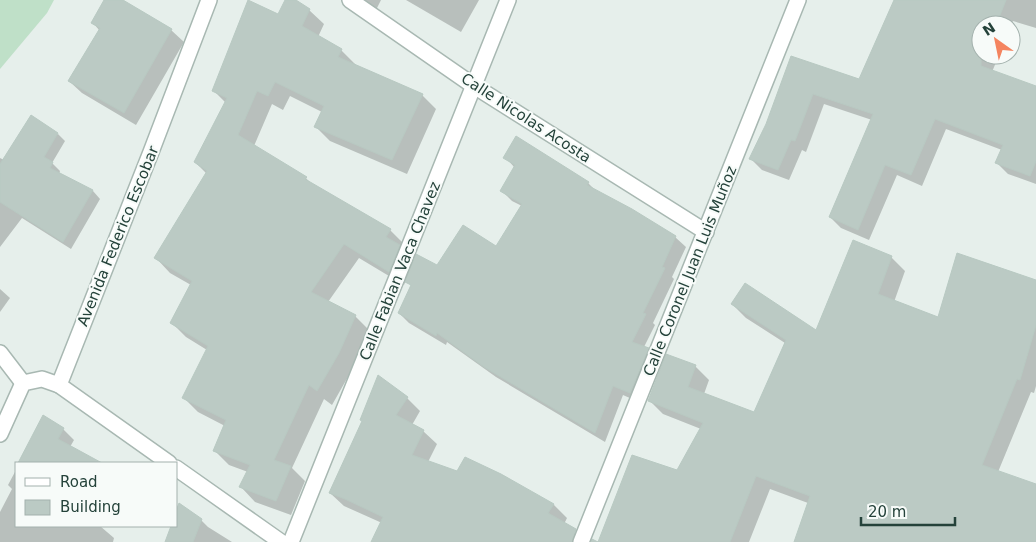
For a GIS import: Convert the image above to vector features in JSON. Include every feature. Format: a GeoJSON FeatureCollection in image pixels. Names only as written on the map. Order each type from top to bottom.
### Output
{"type":"FeatureCollection","features":[{"type":"Feature","properties":{"kind":"street","name":"Avenida Federico Escobar"},"geometry":{"type":"LineString","coordinates":[[59,385],[209,0]]}},
{"type":"Feature","properties":{"kind":"street","name":"Calle Nicolas Acosta"},"geometry":{"type":"LineString","coordinates":[[350,0],[474,86],[706,232]]}},
{"type":"Feature","properties":{"kind":"street","name":"Calle Fabian Vaca Chavez"},"geometry":{"type":"LineString","coordinates":[[291,542],[508,0]]}},
{"type":"Feature","properties":{"kind":"street","name":"Calle Coronel Juan Luis Muñoz"},"geometry":{"type":"LineString","coordinates":[[581,542],[798,0]]}},
{"type":"Feature","properties":{"kind":"street"},"geometry":{"type":"LineString","coordinates":[[0,353],[23,383]]}},
{"type":"Feature","properties":{"kind":"street"},"geometry":{"type":"LineString","coordinates":[[23,383],[42,380],[59,385],[168,462]]}},
{"type":"Feature","properties":{"kind":"street"},"geometry":{"type":"LineString","coordinates":[[0,434],[23,383]]}},
{"type":"Feature","properties":{"kind":"street"},"geometry":{"type":"LineString","coordinates":[[178,469],[281,542]]}},
{"type":"Feature","properties":{"kind":"green space"},"geometry":{"type":"Polygon","coordinates":[[[0,0],[54,0],[47,13],[0,69],[0,0]]]}},
{"type":"Feature","properties":{"kind":"building"},"geometry":{"type":"Polygon","coordinates":[[[104,0],[123,0],[172,29],[124,113],[68,81],[100,28],[91,23],[104,0]]]}},
{"type":"Feature","properties":{"kind":"building"},"geometry":{"type":"Polygon","coordinates":[[[248,0],[278,14],[285,0],[296,0],[310,9],[302,26],[342,49],[338,57],[423,94],[392,160],[314,127],[324,106],[275,82],[268,96],[257,91],[238,135],[307,177],[305,179],[391,229],[386,237],[400,245],[389,272],[344,244],[311,292],[356,315],[339,353],[317,391],[309,385],[274,460],[291,466],[276,501],[239,487],[250,465],[213,451],[226,420],[182,398],[208,346],[170,323],[192,281],[154,258],[207,171],[194,162],[227,98],[212,91],[248,0]]]}},
{"type":"Feature","properties":{"kind":"building"},"geometry":{"type":"Polygon","coordinates":[[[894,0],[1006,0],[1000,15],[971,15],[971,65],[981,65],[1036,86],[1036,161],[1030,176],[995,163],[1003,145],[935,119],[911,175],[885,165],[858,230],[829,217],[873,114],[813,94],[795,141],[791,140],[778,170],[749,159],[766,124],[791,56],[859,79],[894,0]]]}},
{"type":"Feature","properties":{"kind":"building"},"geometry":{"type":"Polygon","coordinates":[[[31,115],[58,133],[44,157],[53,162],[50,168],[93,190],[63,242],[0,202],[0,164],[31,115]]]}},
{"type":"Feature","properties":{"kind":"building"},"geometry":{"type":"Polygon","coordinates":[[[516,136],[589,182],[587,185],[632,209],[676,236],[662,267],[665,268],[643,313],[646,314],[632,342],[649,348],[630,393],[613,386],[595,433],[484,367],[437,333],[436,336],[398,313],[411,285],[405,282],[416,254],[437,265],[463,225],[496,246],[522,204],[500,191],[515,165],[503,158],[516,136]]]}},
{"type":"Feature","properties":{"kind":"building"},"geometry":{"type":"Polygon","coordinates":[[[853,240],[892,256],[878,294],[938,317],[957,253],[1036,280],[1036,325],[1020,380],[1017,379],[982,465],[1036,484],[1036,542],[794,542],[810,496],[756,476],[730,542],[598,542],[632,455],[677,470],[703,423],[648,401],[666,354],[696,365],[688,387],[754,412],[786,340],[731,304],[745,283],[816,330],[853,240]]]}},
{"type":"Feature","properties":{"kind":"building"},"geometry":{"type":"Polygon","coordinates":[[[378,375],[408,397],[396,415],[424,430],[412,455],[457,471],[465,457],[501,474],[554,504],[548,513],[576,529],[572,542],[371,542],[383,517],[329,493],[362,421],[360,420],[378,375]]]}},
{"type":"Feature","properties":{"kind":"building"},"geometry":{"type":"Polygon","coordinates":[[[43,415],[64,428],[58,439],[100,462],[19,462],[43,415]]]}},
{"type":"Feature","properties":{"kind":"building"},"geometry":{"type":"Polygon","coordinates":[[[179,503],[202,519],[193,542],[165,542],[171,527],[178,527],[179,503]]]}}]}
